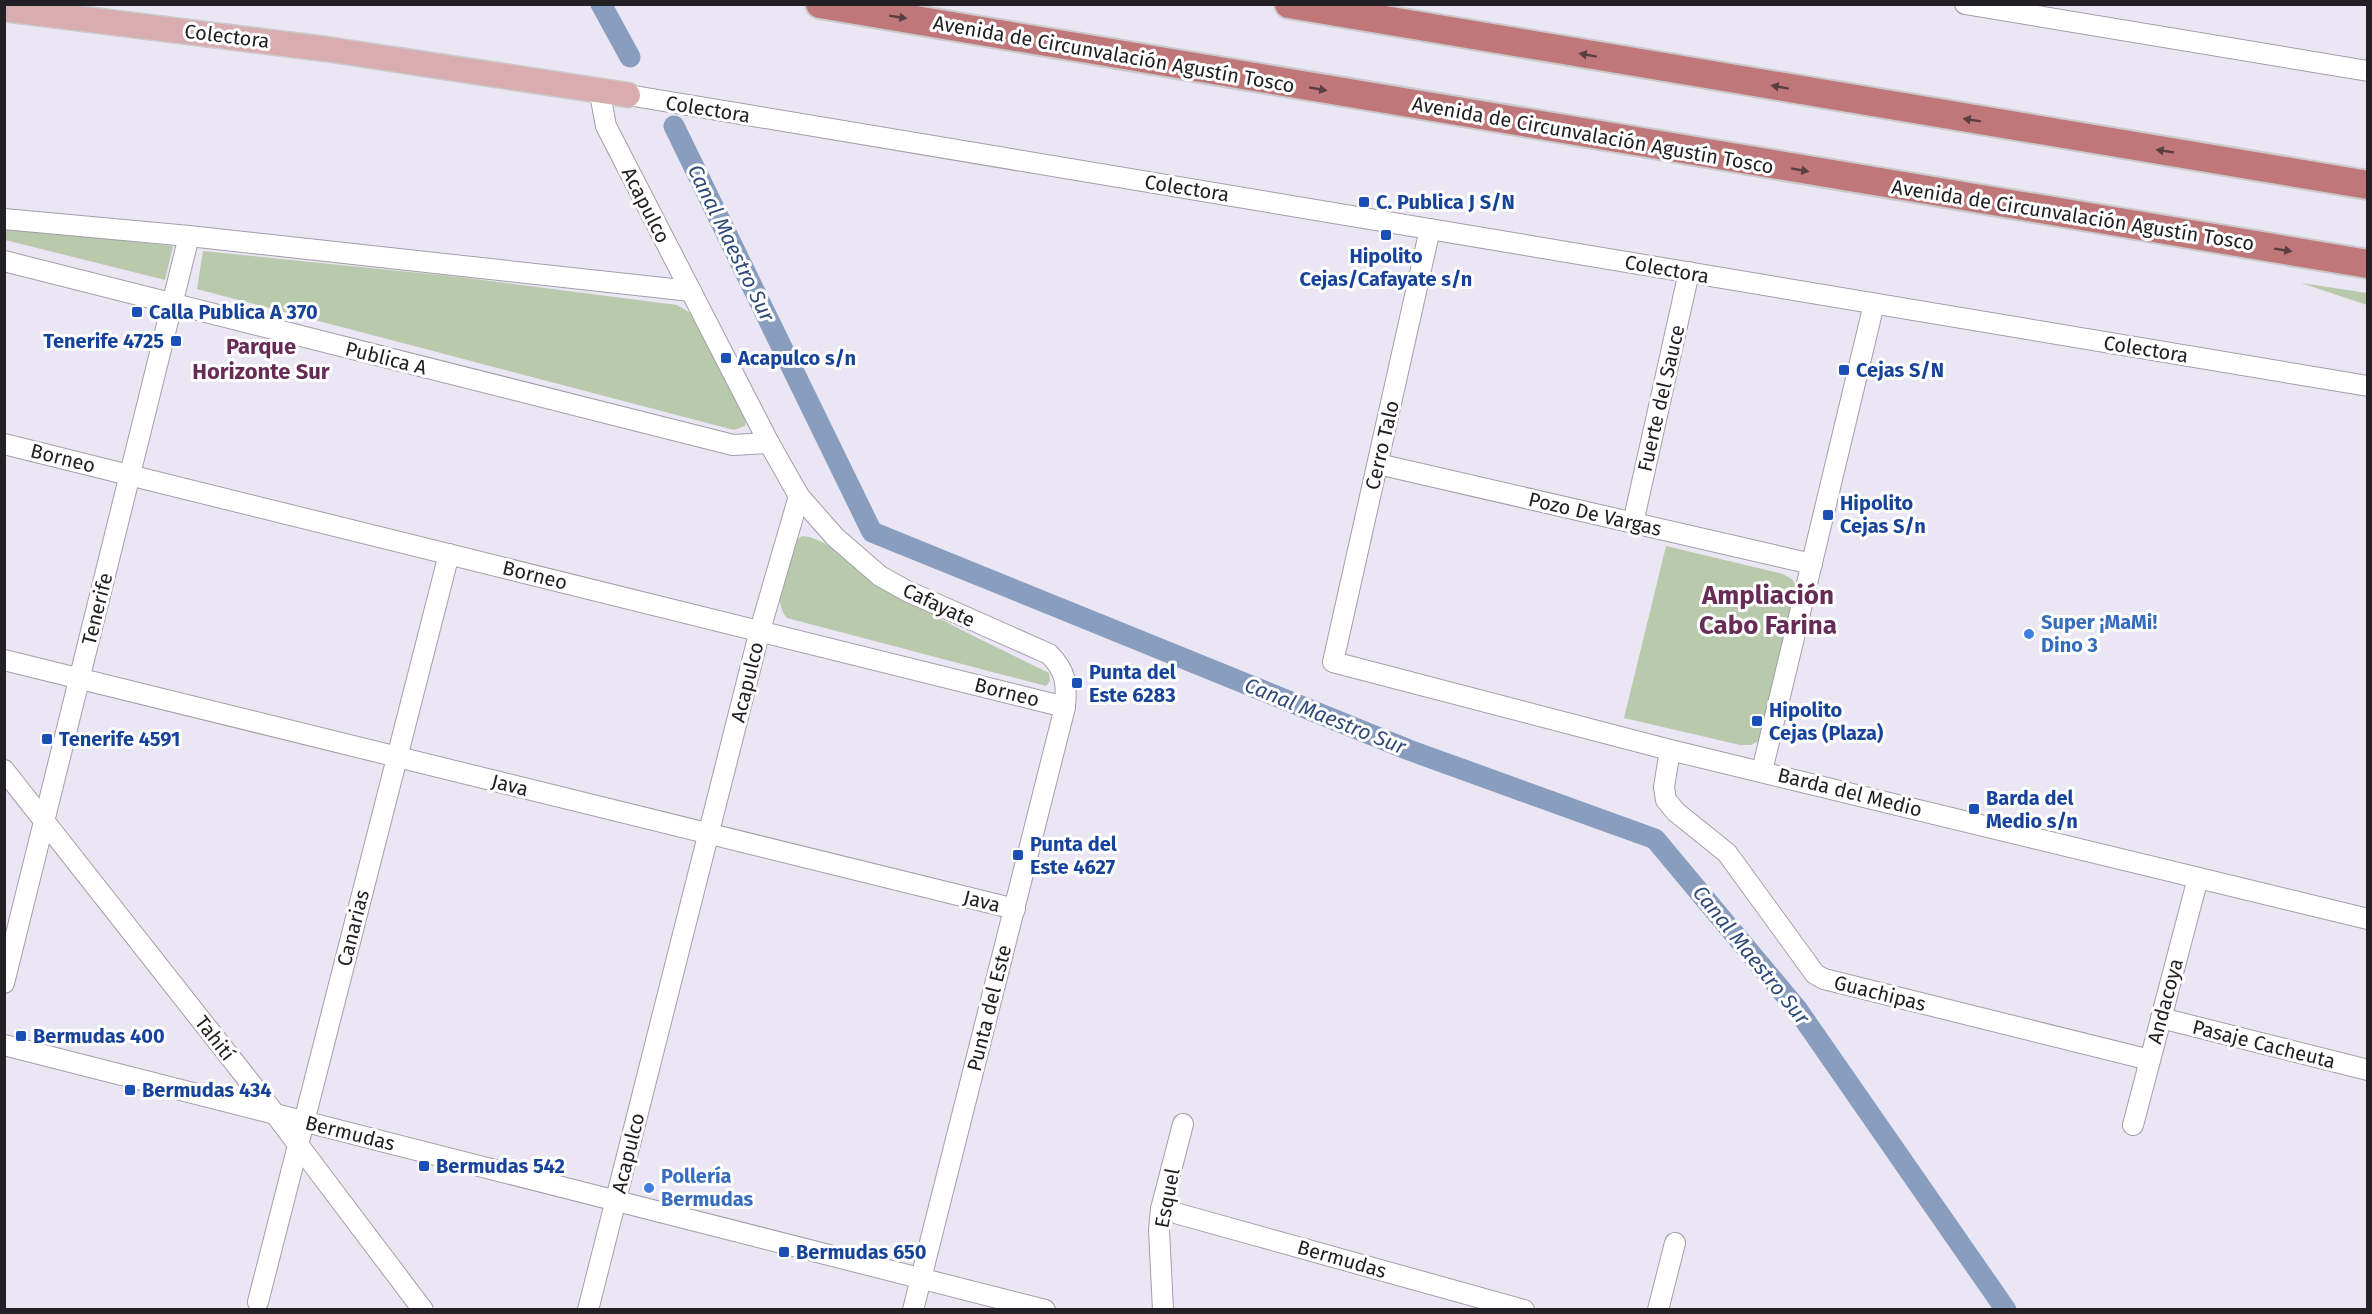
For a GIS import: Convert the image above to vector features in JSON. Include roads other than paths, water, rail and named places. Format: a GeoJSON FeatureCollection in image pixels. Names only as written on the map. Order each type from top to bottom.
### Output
{"type":"FeatureCollection","features":[{"type":"Feature","properties":{"kind":"highway","name":"Avenida de Circunvalación Agustín Tosco"},"geometry":{"type":"LineString","coordinates":[[819,4],[2367,264]]}},
{"type":"Feature","properties":{"kind":"highway"},"geometry":{"type":"LineString","coordinates":[[1289,4],[2367,185]]}},
{"type":"Feature","properties":{"kind":"highway"},"geometry":{"type":"LineString","coordinates":[[2213,159],[2367,165]]}},
{"type":"Feature","properties":{"kind":"main road","name":"Colectora"},"geometry":{"type":"LineString","coordinates":[[4,9],[326,49],[628,95]]}},
{"type":"Feature","properties":{"kind":"street"},"geometry":{"type":"LineString","coordinates":[[1965,4],[2367,71]]}},
{"type":"Feature","properties":{"kind":"street","name":"Acapulco"},"geometry":{"type":"LineString","coordinates":[[588,1310],[760,630],[799,496],[769,443],[606,126],[598,89]]}},
{"type":"Feature","properties":{"kind":"street","name":"Colectora"},"geometry":{"type":"LineString","coordinates":[[628,95],[2367,386]]}},
{"type":"Feature","properties":{"kind":"street"},"geometry":{"type":"LineString","coordinates":[[4,219],[189,236],[691,291]]}},
{"type":"Feature","properties":{"kind":"street","name":"Cerro Talo"},"geometry":{"type":"LineString","coordinates":[[1334,662],[1430,229]]}},
{"type":"Feature","properties":{"kind":"street","name":"Tenerife"},"geometry":{"type":"LineString","coordinates":[[4,983],[189,236]]}},
{"type":"Feature","properties":{"kind":"street","name":"Publica A"},"geometry":{"type":"LineString","coordinates":[[4,261],[733,445],[769,443]]}},
{"type":"Feature","properties":{"kind":"street","name":"Fuerte del Sauce"},"geometry":{"type":"LineString","coordinates":[[1633,523],[1689,272]]}},
{"type":"Feature","properties":{"kind":"street"},"geometry":{"type":"LineString","coordinates":[[1762,771],[1874,303]]}},
{"type":"Feature","properties":{"kind":"street","name":"Borneo"},"geometry":{"type":"LineString","coordinates":[[4,444],[1065,707]]}},
{"type":"Feature","properties":{"kind":"street","name":"Pozo De Vargas"},"geometry":{"type":"LineString","coordinates":[[1378,464],[1812,564]]}},
{"type":"Feature","properties":{"kind":"street","name":"Cafayate"},"geometry":{"type":"LineString","coordinates":[[799,496],[835,537],[880,576],[907,591],[1049,654],[1062,667],[1067,682],[1065,707]]}},
{"type":"Feature","properties":{"kind":"street","name":"Canarias"},"geometry":{"type":"LineString","coordinates":[[258,1302],[448,554]]}},
{"type":"Feature","properties":{"kind":"street","name":"Java"},"geometry":{"type":"LineString","coordinates":[[4,660],[1015,909]]}},
{"type":"Feature","properties":{"kind":"street","name":"Barda del Medio"},"geometry":{"type":"LineString","coordinates":[[1334,662],[1671,750],[2367,919]]}},
{"type":"Feature","properties":{"kind":"street","name":"Punta del Este"},"geometry":{"type":"LineString","coordinates":[[912,1310],[1065,707]]}},
{"type":"Feature","properties":{"kind":"street","name":"Guachipas"},"geometry":{"type":"LineString","coordinates":[[1671,750],[1664,787],[1666,800],[1676,812],[1726,853],[1815,974],[1824,979],[2150,1060]]}},
{"type":"Feature","properties":{"kind":"street","name":"Tahití"},"geometry":{"type":"LineString","coordinates":[[4,770],[275,1114],[423,1310]]}},
{"type":"Feature","properties":{"kind":"street","name":"Andacoya"},"geometry":{"type":"LineString","coordinates":[[2133,1125],[2198,878]]}},
{"type":"Feature","properties":{"kind":"street","name":"Pasaje Cacheuta"},"geometry":{"type":"LineString","coordinates":[[2161,1018],[2367,1070]]}},
{"type":"Feature","properties":{"kind":"street","name":"Bermudas"},"geometry":{"type":"LineString","coordinates":[[4,1045],[1045,1310]]}},
{"type":"Feature","properties":{"kind":"street","name":"Esquel"},"geometry":{"type":"LineString","coordinates":[[1163,1310],[1159,1230],[1161,1209],[1184,1124]]}},
{"type":"Feature","properties":{"kind":"street","name":"Bermudas"},"geometry":{"type":"LineString","coordinates":[[1161,1209],[1524,1310]]}},
{"type":"Feature","properties":{"kind":"street"},"geometry":{"type":"LineString","coordinates":[[1658,1310],[1675,1243]]}},
{"type":"Feature","properties":{"kind":"waterway","name":"Canal Maestro Sur"},"geometry":{"type":"LineString","coordinates":[[601,4],[630,57]]}},
{"type":"Feature","properties":{"kind":"waterway","name":"Canal Maestro Sur"},"geometry":{"type":"LineString","coordinates":[[674,126],[872,532],[1409,750],[1655,839],[1797,1009],[2006,1310]]}},
{"type":"Feature","properties":{"kind":"place","name":"C. Publica J S/N"},"geometry":{"type":"Point","coordinates":[1364,202]}},
{"type":"Feature","properties":{"kind":"place","name":"Hipolito Cejas/Cafayate s/n"},"geometry":{"type":"Point","coordinates":[1386,235]}},
{"type":"Feature","properties":{"kind":"place","name":"Calla Publica A 370"},"geometry":{"type":"Point","coordinates":[137,312]}},
{"type":"Feature","properties":{"kind":"place","name":"Tenerife 4725"},"geometry":{"type":"Point","coordinates":[176,341]}},
{"type":"Feature","properties":{"kind":"place","name":"Acapulco s/n"},"geometry":{"type":"Point","coordinates":[726,358]}},
{"type":"Feature","properties":{"kind":"place","name":"Cejas S/N"},"geometry":{"type":"Point","coordinates":[1844,370]}},
{"type":"Feature","properties":{"kind":"place","name":"Hipolito Cejas S/n"},"geometry":{"type":"Point","coordinates":[1828,515]}},
{"type":"Feature","properties":{"kind":"place","name":"Super ¡MaMi! Dino 3"},"geometry":{"type":"Point","coordinates":[2029,634]}},
{"type":"Feature","properties":{"kind":"place","name":"Punta del Este 6283"},"geometry":{"type":"Point","coordinates":[1077,683]}},
{"type":"Feature","properties":{"kind":"place","name":"Hipolito Cejas (Plaza)"},"geometry":{"type":"Point","coordinates":[1757,721]}},
{"type":"Feature","properties":{"kind":"place","name":"Tenerife 4591"},"geometry":{"type":"Point","coordinates":[47,739]}},
{"type":"Feature","properties":{"kind":"place","name":"Barda del Medio s/n"},"geometry":{"type":"Point","coordinates":[1974,809]}},
{"type":"Feature","properties":{"kind":"place","name":"Punta del Este 4627"},"geometry":{"type":"Point","coordinates":[1018,855]}},
{"type":"Feature","properties":{"kind":"place","name":"Bermudas 400"},"geometry":{"type":"Point","coordinates":[21,1036]}},
{"type":"Feature","properties":{"kind":"place","name":"Bermudas 434"},"geometry":{"type":"Point","coordinates":[130,1090]}},
{"type":"Feature","properties":{"kind":"place","name":"Bermudas 542"},"geometry":{"type":"Point","coordinates":[424,1166]}},
{"type":"Feature","properties":{"kind":"place","name":"Pollería Bermudas"},"geometry":{"type":"Point","coordinates":[649,1188]}},
{"type":"Feature","properties":{"kind":"place","name":"Bermudas 650"},"geometry":{"type":"Point","coordinates":[784,1252]}},
{"type":"Feature","properties":{"kind":"district","name":"Parque Horizonte Sur"},"geometry":{"type":"Point","coordinates":[261,358]}},
{"type":"Feature","properties":{"kind":"district","name":"Ampliación Cabo Farina"},"geometry":{"type":"Point","coordinates":[1768,610]}}]}
